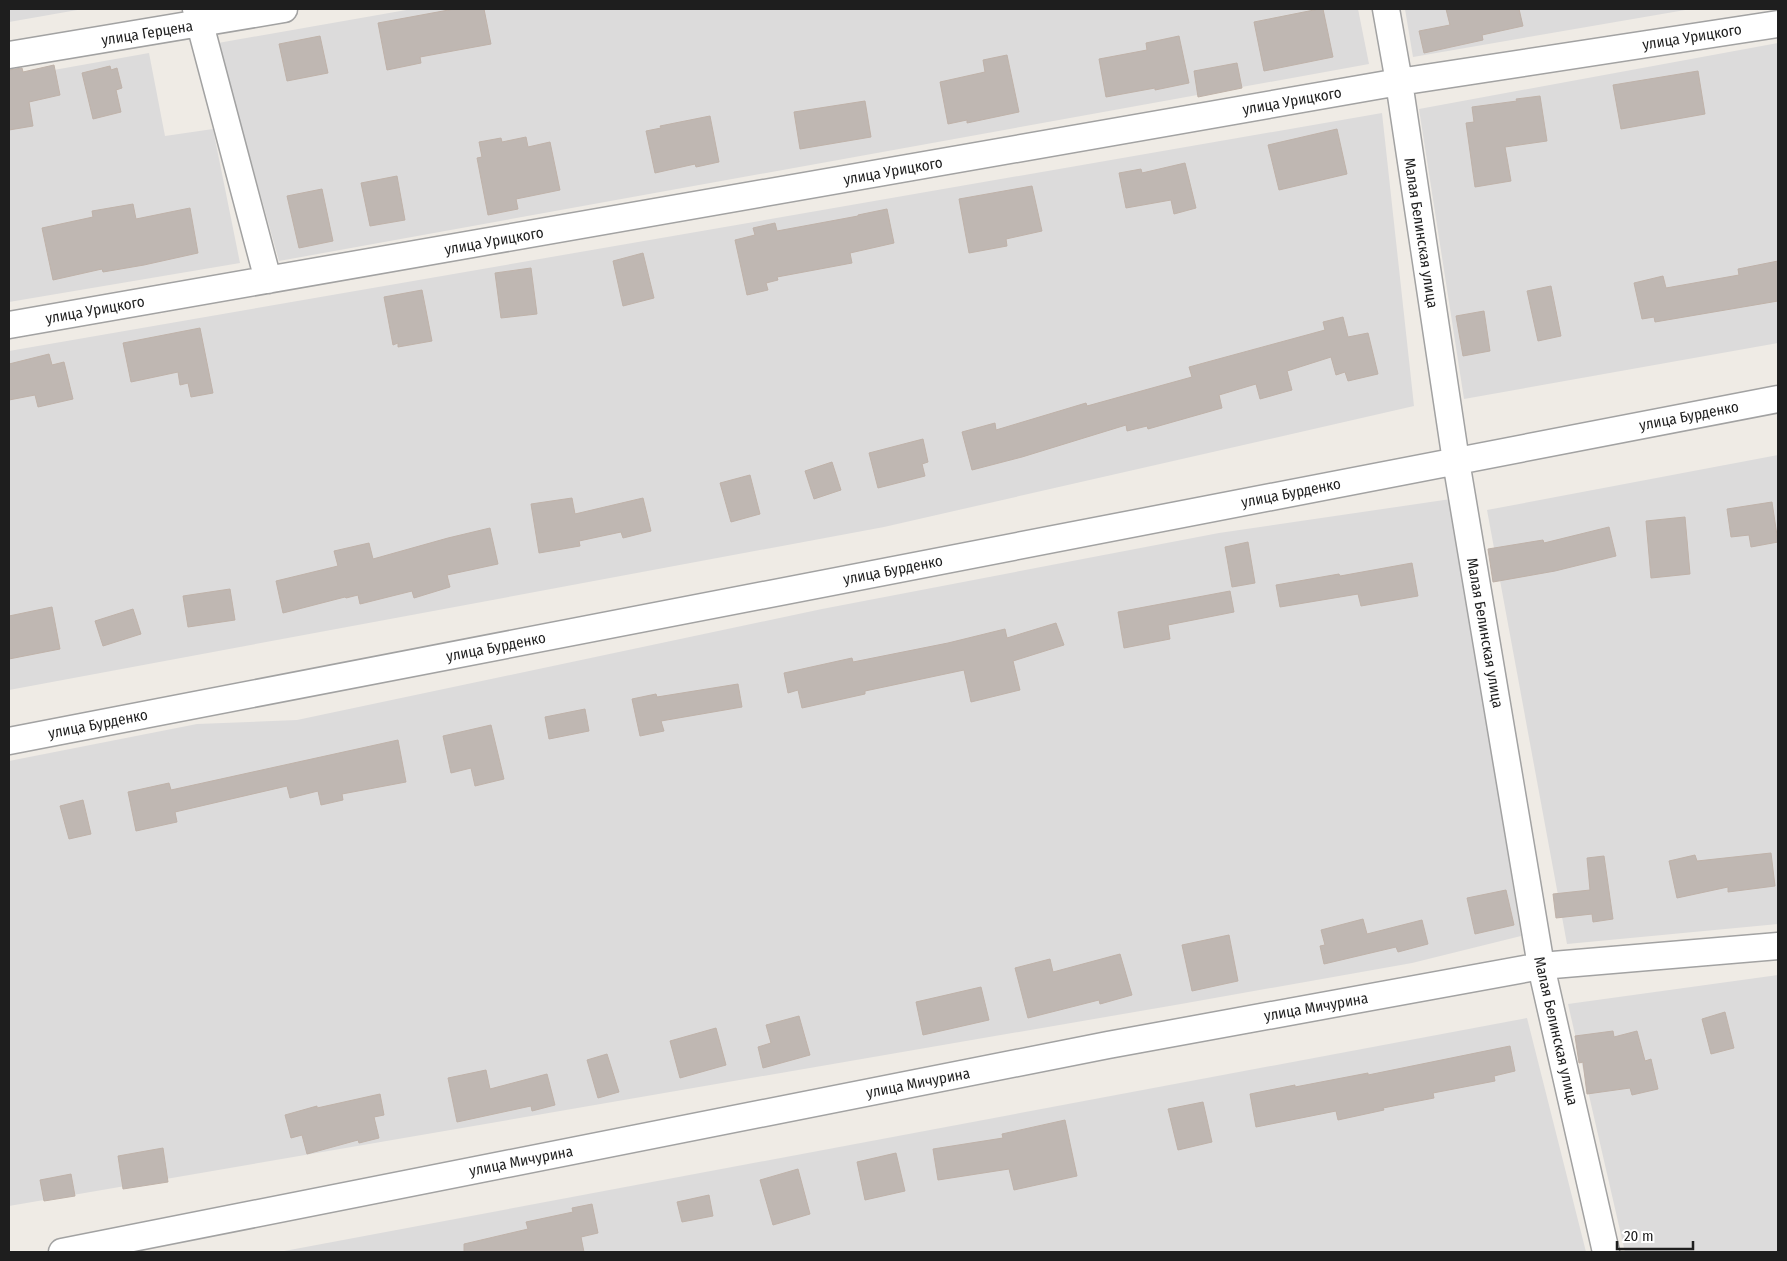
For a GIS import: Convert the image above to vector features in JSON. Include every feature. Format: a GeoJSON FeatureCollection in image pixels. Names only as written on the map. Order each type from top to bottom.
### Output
{"type":"FeatureCollection","features":[{"type":"Feature","properties":{"kind":"street","name":"улица Герцена"},"geometry":{"type":"LineString","coordinates":[[9,56],[197,16],[284,9]]}},
{"type":"Feature","properties":{"kind":"street","name":"Малая Белинская улица"},"geometry":{"type":"LineString","coordinates":[[1386,9],[1399,82],[1456,461],[1541,966],[1606,1252]]}},
{"type":"Feature","properties":{"kind":"street"},"geometry":{"type":"LineString","coordinates":[[197,16],[268,280]]}},
{"type":"Feature","properties":{"kind":"street","name":"улица Урицкого"},"geometry":{"type":"LineString","coordinates":[[9,324],[1399,82],[1778,24]]}},
{"type":"Feature","properties":{"kind":"street","name":"улица Бурденко"},"geometry":{"type":"LineString","coordinates":[[9,741],[1778,399]]}},
{"type":"Feature","properties":{"kind":"street","name":"улица Мичурина"},"geometry":{"type":"LineString","coordinates":[[62,1252],[1098,1047],[1541,966],[1778,946]]}},
{"type":"Feature","properties":{"kind":"shaded area"},"geometry":{"type":"Polygon","coordinates":[[[9,9],[83,9],[9,22],[9,9]]]}},
{"type":"Feature","properties":{"kind":"shaded area"},"geometry":{"type":"Polygon","coordinates":[[[412,9],[1358,9],[1369,64],[279,261],[218,43],[412,9]]]}},
{"type":"Feature","properties":{"kind":"shaded area"},"geometry":{"type":"Polygon","coordinates":[[[1405,9],[1691,9],[1413,57],[1405,9]]]}},
{"type":"Feature","properties":{"kind":"shaded area"},"geometry":{"type":"Polygon","coordinates":[[[1778,43],[1778,343],[1464,399],[1419,109],[1778,43]]]}},
{"type":"Feature","properties":{"kind":"shaded area"},"geometry":{"type":"Polygon","coordinates":[[[149,53],[165,136],[213,129],[240,263],[9,302],[9,78],[149,53]]]}},
{"type":"Feature","properties":{"kind":"shaded area"},"geometry":{"type":"Polygon","coordinates":[[[1382,113],[1414,406],[884,527],[9,690],[9,351],[1382,113]]]}},
{"type":"Feature","properties":{"kind":"shaded area"},"geometry":{"type":"Polygon","coordinates":[[[1778,455],[1778,924],[1567,944],[1487,510],[1778,455]]]}},
{"type":"Feature","properties":{"kind":"shaded area"},"geometry":{"type":"Polygon","coordinates":[[[1451,499],[1521,936],[1412,963],[9,1206],[9,761],[197,724],[297,720],[822,609],[1219,533],[1451,499]]]}},
{"type":"Feature","properties":{"kind":"shaded area"},"geometry":{"type":"Polygon","coordinates":[[[1778,975],[1778,1252],[1625,1252],[1568,1004],[1778,975]]]}},
{"type":"Feature","properties":{"kind":"shaded area"},"geometry":{"type":"Polygon","coordinates":[[[1527,1018],[1586,1252],[279,1252],[1527,1018]]]}},
{"type":"Feature","properties":{"kind":"building"},"geometry":{"type":"Polygon","coordinates":[[[454,9],[484,9],[491,44],[420,57],[421,63],[387,70],[378,23],[454,9]]]}},
{"type":"Feature","properties":{"kind":"building"},"geometry":{"type":"Polygon","coordinates":[[[1323,9],[1333,57],[1264,71],[1254,22],[1323,9]]]}},
{"type":"Feature","properties":{"kind":"building"},"geometry":{"type":"Polygon","coordinates":[[[1446,9],[1519,9],[1523,26],[1482,35],[1483,40],[1424,53],[1419,31],[1450,25],[1446,9]]]}},
{"type":"Feature","properties":{"kind":"building"},"geometry":{"type":"Polygon","coordinates":[[[320,36],[328,73],[287,81],[279,44],[320,36]]]}},
{"type":"Feature","properties":{"kind":"building"},"geometry":{"type":"Polygon","coordinates":[[[1179,36],[1189,83],[1106,97],[1099,59],[1147,50],[1146,43],[1179,36]]]}},
{"type":"Feature","properties":{"kind":"building"},"geometry":{"type":"Polygon","coordinates":[[[1007,55],[1019,112],[967,123],[967,120],[948,124],[940,82],[985,72],[983,60],[1007,55]]]}},
{"type":"Feature","properties":{"kind":"building"},"geometry":{"type":"Polygon","coordinates":[[[1237,63],[1242,88],[1198,97],[1194,71],[1237,63]]]}},
{"type":"Feature","properties":{"kind":"building"},"geometry":{"type":"Polygon","coordinates":[[[54,65],[60,95],[29,102],[33,126],[9,130],[9,70],[22,68],[23,72],[54,65]]]}},
{"type":"Feature","properties":{"kind":"building"},"geometry":{"type":"Polygon","coordinates":[[[110,66],[111,70],[117,68],[122,88],[116,90],[121,112],[93,119],[82,73],[110,66]]]}},
{"type":"Feature","properties":{"kind":"building"},"geometry":{"type":"Polygon","coordinates":[[[1698,71],[1705,114],[1621,129],[1613,85],[1698,71]]]}},
{"type":"Feature","properties":{"kind":"building"},"geometry":{"type":"Polygon","coordinates":[[[1540,96],[1547,141],[1505,147],[1511,181],[1475,187],[1466,123],[1474,122],[1472,107],[1540,96]]]}},
{"type":"Feature","properties":{"kind":"building"},"geometry":{"type":"Polygon","coordinates":[[[865,101],[871,137],[800,149],[794,112],[865,101]]]}},
{"type":"Feature","properties":{"kind":"building"},"geometry":{"type":"Polygon","coordinates":[[[710,116],[719,162],[696,167],[695,164],[655,173],[646,131],[661,128],[660,126],[710,116]]]}},
{"type":"Feature","properties":{"kind":"building"},"geometry":{"type":"Polygon","coordinates":[[[1337,129],[1347,174],[1279,190],[1268,145],[1337,129]]]}},
{"type":"Feature","properties":{"kind":"building"},"geometry":{"type":"Polygon","coordinates":[[[526,137],[528,147],[550,142],[560,190],[516,199],[518,209],[488,215],[477,158],[482,157],[479,142],[501,138],[502,142],[526,137]]]}},
{"type":"Feature","properties":{"kind":"building"},"geometry":{"type":"Polygon","coordinates":[[[1185,163],[1196,208],[1174,214],[1171,200],[1126,208],[1119,173],[1141,169],[1142,173],[1185,163]]]}},
{"type":"Feature","properties":{"kind":"building"},"geometry":{"type":"Polygon","coordinates":[[[397,176],[405,220],[370,226],[361,183],[397,176]]]}},
{"type":"Feature","properties":{"kind":"building"},"geometry":{"type":"Polygon","coordinates":[[[1032,186],[1042,231],[1006,239],[1007,246],[969,253],[959,199],[1032,186]]]}},
{"type":"Feature","properties":{"kind":"building"},"geometry":{"type":"Polygon","coordinates":[[[322,189],[333,241],[299,248],[287,196],[322,189]]]}},
{"type":"Feature","properties":{"kind":"building"},"geometry":{"type":"Polygon","coordinates":[[[133,204],[136,219],[190,208],[198,253],[144,265],[103,272],[102,269],[53,280],[42,228],[93,217],[92,211],[133,204]]]}},
{"type":"Feature","properties":{"kind":"building"},"geometry":{"type":"Polygon","coordinates":[[[887,209],[894,243],[850,253],[852,263],[777,277],[778,280],[766,283],[768,290],[747,295],[735,240],[755,235],[753,228],[775,223],[777,231],[887,209]]]}},
{"type":"Feature","properties":{"kind":"building"},"geometry":{"type":"Polygon","coordinates":[[[643,253],[654,298],[623,306],[613,261],[643,253]]]}},
{"type":"Feature","properties":{"kind":"building"},"geometry":{"type":"Polygon","coordinates":[[[1778,261],[1778,301],[1655,322],[1654,317],[1642,319],[1634,283],[1663,276],[1666,288],[1739,275],[1738,269],[1778,261]]]}},
{"type":"Feature","properties":{"kind":"building"},"geometry":{"type":"Polygon","coordinates":[[[531,268],[537,314],[501,318],[495,273],[531,268]]]}},
{"type":"Feature","properties":{"kind":"building"},"geometry":{"type":"Polygon","coordinates":[[[1551,286],[1561,336],[1538,341],[1527,291],[1551,286]]]}},
{"type":"Feature","properties":{"kind":"building"},"geometry":{"type":"Polygon","coordinates":[[[422,290],[432,341],[398,347],[398,343],[393,345],[384,297],[422,290]]]}},
{"type":"Feature","properties":{"kind":"building"},"geometry":{"type":"Polygon","coordinates":[[[1484,311],[1490,351],[1463,356],[1456,316],[1484,311]]]}},
{"type":"Feature","properties":{"kind":"building"},"geometry":{"type":"Polygon","coordinates":[[[1343,317],[1348,337],[1368,333],[1378,374],[1348,381],[1345,372],[1336,375],[1331,357],[1287,371],[1292,390],[1260,399],[1256,384],[1219,395],[1222,408],[1148,429],[1147,426],[1127,431],[1126,425],[1022,457],[972,470],[962,432],[995,423],[996,430],[1086,403],[1087,406],[1192,377],[1189,367],[1325,330],[1323,322],[1343,317]]]}},
{"type":"Feature","properties":{"kind":"building"},"geometry":{"type":"Polygon","coordinates":[[[200,328],[213,393],[191,397],[188,383],[180,385],[178,372],[131,382],[123,343],[200,328]]]}},
{"type":"Feature","properties":{"kind":"building"},"geometry":{"type":"Polygon","coordinates":[[[49,354],[52,365],[64,362],[73,399],[38,407],[35,395],[9,400],[9,364],[49,354]]]}},
{"type":"Feature","properties":{"kind":"building"},"geometry":{"type":"Polygon","coordinates":[[[923,439],[928,462],[922,464],[925,476],[878,488],[869,453],[923,439]]]}},
{"type":"Feature","properties":{"kind":"building"},"geometry":{"type":"Polygon","coordinates":[[[832,462],[841,490],[814,499],[805,471],[832,462]]]}},
{"type":"Feature","properties":{"kind":"building"},"geometry":{"type":"Polygon","coordinates":[[[750,475],[760,514],[731,522],[720,483],[750,475]]]}},
{"type":"Feature","properties":{"kind":"building"},"geometry":{"type":"Polygon","coordinates":[[[572,498],[575,514],[643,498],[651,531],[623,538],[621,532],[579,541],[580,546],[539,553],[531,504],[572,498]]]}},
{"type":"Feature","properties":{"kind":"building"},"geometry":{"type":"Polygon","coordinates":[[[1772,502],[1778,542],[1751,547],[1749,535],[1731,537],[1727,509],[1772,502]]]}},
{"type":"Feature","properties":{"kind":"building"},"geometry":{"type":"Polygon","coordinates":[[[1685,517],[1690,574],[1651,578],[1646,521],[1685,517]]]}},
{"type":"Feature","properties":{"kind":"building"},"geometry":{"type":"Polygon","coordinates":[[[1609,527],[1616,556],[1555,571],[1493,582],[1488,549],[1543,540],[1544,543],[1609,527]]]}},
{"type":"Feature","properties":{"kind":"building"},"geometry":{"type":"Polygon","coordinates":[[[490,528],[498,564],[447,575],[450,587],[414,598],[412,591],[360,604],[358,595],[345,597],[283,613],[276,581],[338,566],[334,551],[369,543],[373,559],[490,528]]]}},
{"type":"Feature","properties":{"kind":"building"},"geometry":{"type":"Polygon","coordinates":[[[1248,542],[1255,583],[1232,587],[1225,547],[1248,542]]]}},
{"type":"Feature","properties":{"kind":"building"},"geometry":{"type":"Polygon","coordinates":[[[1412,563],[1418,596],[1361,606],[1358,594],[1280,607],[1276,585],[1412,563]]]}},
{"type":"Feature","properties":{"kind":"building"},"geometry":{"type":"Polygon","coordinates":[[[230,589],[235,620],[188,627],[183,596],[230,589]]]}},
{"type":"Feature","properties":{"kind":"building"},"geometry":{"type":"Polygon","coordinates":[[[1230,591],[1234,612],[1168,625],[1170,639],[1124,648],[1118,612],[1230,591]]]}},
{"type":"Feature","properties":{"kind":"building"},"geometry":{"type":"Polygon","coordinates":[[[52,607],[60,649],[9,659],[9,616],[52,607]]]}},
{"type":"Feature","properties":{"kind":"building"},"geometry":{"type":"Polygon","coordinates":[[[133,609],[141,634],[103,646],[95,621],[133,609]]]}},
{"type":"Feature","properties":{"kind":"building"},"geometry":{"type":"Polygon","coordinates":[[[1056,623],[1064,645],[1013,661],[1020,690],[971,702],[964,670],[865,691],[865,694],[802,708],[798,690],[788,693],[784,673],[852,658],[853,662],[948,643],[1005,629],[1007,638],[1056,623]]]}},
{"type":"Feature","properties":{"kind":"building"},"geometry":{"type":"Polygon","coordinates":[[[738,684],[742,707],[661,721],[664,731],[640,736],[632,699],[656,694],[657,697],[738,684]]]}},
{"type":"Feature","properties":{"kind":"building"},"geometry":{"type":"Polygon","coordinates":[[[585,709],[589,731],[549,739],[545,717],[585,709]]]}},
{"type":"Feature","properties":{"kind":"building"},"geometry":{"type":"Polygon","coordinates":[[[491,725],[504,779],[475,786],[471,768],[451,773],[443,736],[491,725]]]}},
{"type":"Feature","properties":{"kind":"building"},"geometry":{"type":"Polygon","coordinates":[[[398,740],[406,782],[342,794],[343,800],[321,805],[318,791],[290,798],[287,786],[175,812],[177,822],[136,831],[128,792],[169,783],[171,790],[398,740]]]}},
{"type":"Feature","properties":{"kind":"building"},"geometry":{"type":"Polygon","coordinates":[[[83,800],[91,834],[69,839],[60,806],[83,800]]]}},
{"type":"Feature","properties":{"kind":"building"},"geometry":{"type":"Polygon","coordinates":[[[1771,853],[1775,886],[1728,892],[1728,887],[1677,898],[1669,861],[1695,855],[1697,861],[1771,853]]]}},
{"type":"Feature","properties":{"kind":"building"},"geometry":{"type":"Polygon","coordinates":[[[1604,856],[1613,919],[1593,922],[1592,914],[1556,918],[1553,894],[1590,890],[1587,858],[1604,856]]]}},
{"type":"Feature","properties":{"kind":"building"},"geometry":{"type":"Polygon","coordinates":[[[1506,890],[1514,925],[1475,934],[1467,898],[1506,890]]]}},
{"type":"Feature","properties":{"kind":"building"},"geometry":{"type":"Polygon","coordinates":[[[1363,919],[1367,934],[1422,920],[1428,944],[1398,952],[1396,947],[1324,964],[1320,946],[1325,945],[1321,930],[1363,919]]]}},
{"type":"Feature","properties":{"kind":"building"},"geometry":{"type":"Polygon","coordinates":[[[1229,935],[1238,981],[1192,991],[1182,945],[1229,935]]]}},
{"type":"Feature","properties":{"kind":"building"},"geometry":{"type":"Polygon","coordinates":[[[1120,954],[1132,995],[1100,1004],[1099,1000],[1028,1018],[1015,968],[1050,959],[1053,972],[1120,954]]]}},
{"type":"Feature","properties":{"kind":"building"},"geometry":{"type":"Polygon","coordinates":[[[981,987],[989,1020],[923,1035],[916,1002],[981,987]]]}},
{"type":"Feature","properties":{"kind":"building"},"geometry":{"type":"Polygon","coordinates":[[[1725,1012],[1734,1048],[1711,1054],[1702,1019],[1725,1012]]]}},
{"type":"Feature","properties":{"kind":"building"},"geometry":{"type":"Polygon","coordinates":[[[799,1016],[810,1055],[763,1068],[758,1047],[771,1043],[766,1025],[799,1016]]]}},
{"type":"Feature","properties":{"kind":"building"},"geometry":{"type":"Polygon","coordinates":[[[716,1028],[726,1065],[680,1078],[670,1041],[716,1028]]]}},
{"type":"Feature","properties":{"kind":"building"},"geometry":{"type":"Polygon","coordinates":[[[1613,1031],[1614,1037],[1637,1031],[1645,1061],[1651,1059],[1658,1089],[1632,1095],[1630,1088],[1587,1094],[1583,1062],[1579,1063],[1575,1036],[1613,1031]]]}},
{"type":"Feature","properties":{"kind":"building"},"geometry":{"type":"Polygon","coordinates":[[[1510,1046],[1515,1071],[1494,1076],[1495,1081],[1433,1093],[1434,1098],[1383,1108],[1384,1110],[1338,1120],[1336,1111],[1256,1127],[1250,1094],[1368,1073],[1368,1075],[1510,1046]]]}},
{"type":"Feature","properties":{"kind":"building"},"geometry":{"type":"Polygon","coordinates":[[[607,1054],[619,1092],[598,1098],[587,1060],[607,1054]]]}},
{"type":"Feature","properties":{"kind":"building"},"geometry":{"type":"Polygon","coordinates":[[[486,1070],[490,1089],[547,1074],[555,1105],[532,1111],[531,1106],[457,1122],[448,1078],[486,1070]]]}},
{"type":"Feature","properties":{"kind":"building"},"geometry":{"type":"Polygon","coordinates":[[[380,1094],[384,1115],[374,1117],[379,1138],[359,1143],[358,1140],[307,1154],[302,1135],[291,1138],[285,1115],[317,1106],[317,1108],[380,1094]]]}},
{"type":"Feature","properties":{"kind":"building"},"geometry":{"type":"Polygon","coordinates":[[[1203,1102],[1212,1142],[1178,1150],[1168,1109],[1203,1102]]]}},
{"type":"Feature","properties":{"kind":"building"},"geometry":{"type":"Polygon","coordinates":[[[1065,1120],[1077,1176],[1014,1190],[1009,1169],[938,1180],[933,1149],[1003,1138],[1002,1134],[1065,1120]]]}},
{"type":"Feature","properties":{"kind":"building"},"geometry":{"type":"Polygon","coordinates":[[[163,1148],[168,1182],[123,1189],[118,1156],[163,1148]]]}},
{"type":"Feature","properties":{"kind":"building"},"geometry":{"type":"Polygon","coordinates":[[[896,1153],[905,1191],[865,1200],[857,1162],[896,1153]]]}},
{"type":"Feature","properties":{"kind":"building"},"geometry":{"type":"Polygon","coordinates":[[[798,1169],[810,1214],[773,1225],[760,1180],[798,1169]]]}},
{"type":"Feature","properties":{"kind":"building"},"geometry":{"type":"Polygon","coordinates":[[[71,1174],[75,1196],[44,1201],[40,1180],[71,1174]]]}},
{"type":"Feature","properties":{"kind":"building"},"geometry":{"type":"Polygon","coordinates":[[[709,1195],[713,1216],[682,1222],[677,1202],[709,1195]]]}},
{"type":"Feature","properties":{"kind":"building"},"geometry":{"type":"Polygon","coordinates":[[[592,1204],[598,1233],[581,1237],[584,1252],[464,1252],[464,1244],[528,1229],[526,1222],[573,1212],[572,1208],[592,1204]]]}}]}
